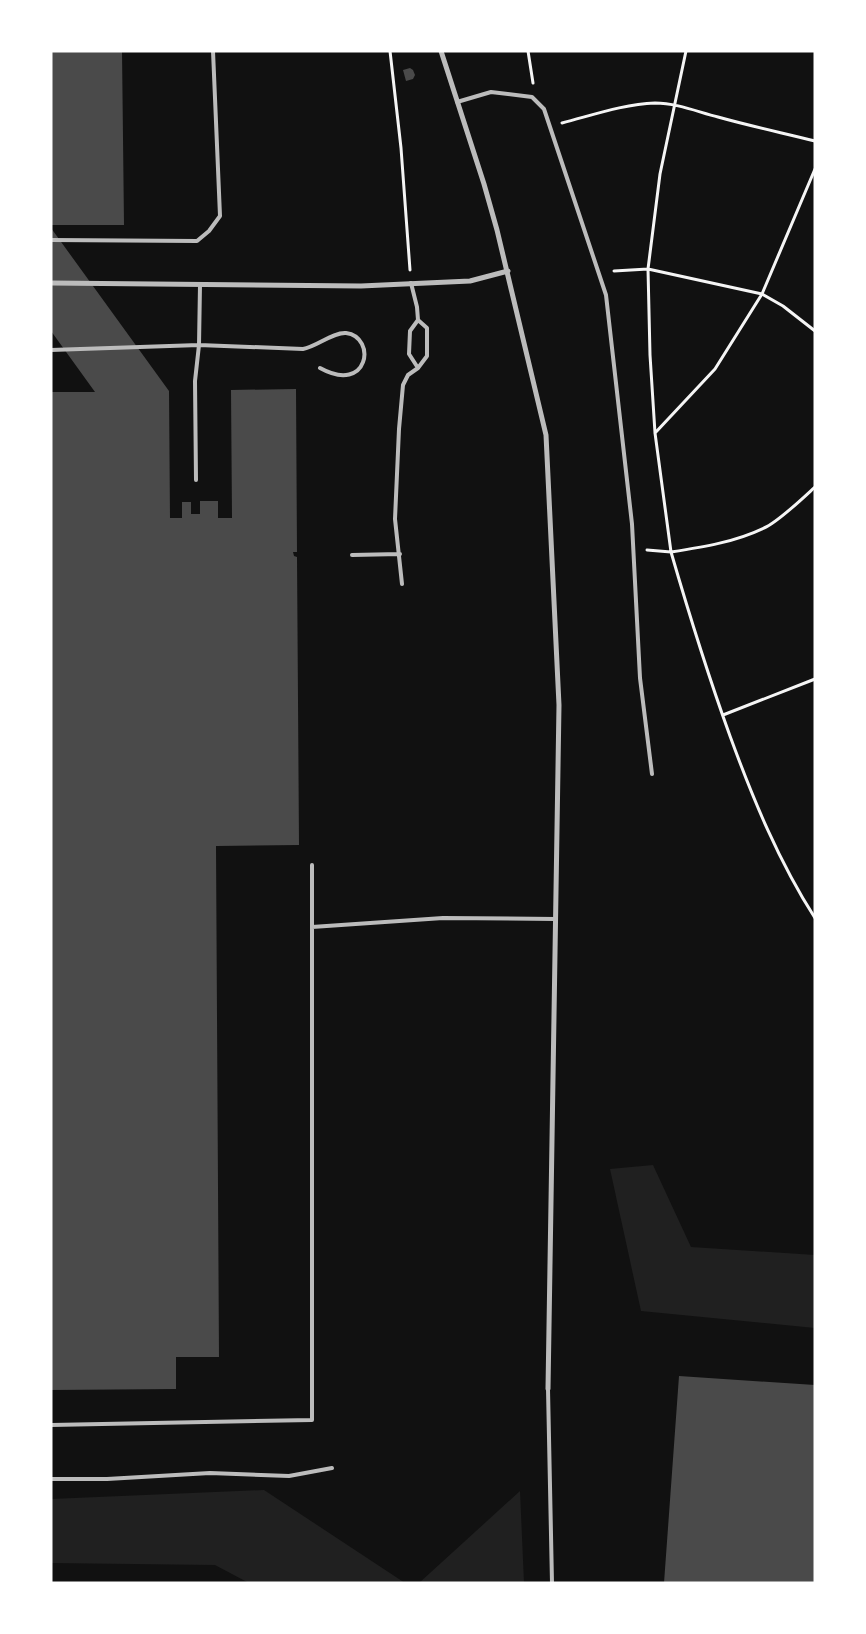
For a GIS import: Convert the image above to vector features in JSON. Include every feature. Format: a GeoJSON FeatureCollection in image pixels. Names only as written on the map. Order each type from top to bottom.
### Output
{"type":"FeatureCollection","features":[{"type":"Feature","properties":{"kind":"street"},"geometry":{"type":"LineString","coordinates":[[441,51],[484,184],[508,271],[546,435],[559,705],[548,1389]]}},
{"type":"Feature","properties":{"kind":"street"},"geometry":{"type":"LineString","coordinates":[[51,283],[361,286],[470,280],[508,271]]}},
{"type":"Feature","properties":{"kind":"lane"},"geometry":{"type":"LineString","coordinates":[[51,240],[197,241],[208,231],[220,216],[213,51]]}},
{"type":"Feature","properties":{"kind":"lane"},"geometry":{"type":"LineString","coordinates":[[457,102],[491,92],[532,97],[544,109],[606,294],[632,524],[640,678],[652,774]]}},
{"type":"Feature","properties":{"kind":"lane"},"geometry":{"type":"LineString","coordinates":[[411,283],[418,320],[410,331],[409,354],[418,368]]}},
{"type":"Feature","properties":{"kind":"lane"},"geometry":{"type":"LineString","coordinates":[[196,480],[194,381],[199,345],[200,285]]}},
{"type":"Feature","properties":{"kind":"lane"},"geometry":{"type":"LineString","coordinates":[[402,584],[395,519],[403,384],[408,375],[418,368],[427,356],[427,328],[418,320]]}},
{"type":"Feature","properties":{"kind":"lane"},"geometry":{"type":"LineString","coordinates":[[51,350],[199,345],[303,349],[311,348],[338,334],[347,333],[360,340],[364,347],[364,356],[360,368],[353,374],[342,376],[332,374],[320,368]]}},
{"type":"Feature","properties":{"kind":"lane"},"geometry":{"type":"LineString","coordinates":[[352,555],[400,554]]}},
{"type":"Feature","properties":{"kind":"lane"},"geometry":{"type":"LineString","coordinates":[[51,1425],[312,1420],[312,865]]}},
{"type":"Feature","properties":{"kind":"lane"},"geometry":{"type":"LineString","coordinates":[[312,927],[443,918],[556,919]]}},
{"type":"Feature","properties":{"kind":"lane"},"geometry":{"type":"LineString","coordinates":[[548,1389],[552,1583]]}},
{"type":"Feature","properties":{"kind":"lane"},"geometry":{"type":"LineString","coordinates":[[51,1479],[108,1479],[210,1473],[289,1476],[332,1468]]}},
{"type":"Feature","properties":{"kind":"path"},"geometry":{"type":"LineString","coordinates":[[390,51],[401,148],[411,283]]}},
{"type":"Feature","properties":{"kind":"path"},"geometry":{"type":"LineString","coordinates":[[528,51],[536,101]]}},
{"type":"Feature","properties":{"kind":"path"},"geometry":{"type":"LineString","coordinates":[[686,51],[660,174],[648,269],[650,355],[655,433],[671,552],[695,635],[745,776],[770,836],[795,887],[815,918]]}},
{"type":"Feature","properties":{"kind":"path"},"geometry":{"type":"LineString","coordinates":[[550,127],[609,110],[632,106],[674,104],[719,118],[815,141]]}},
{"type":"Feature","properties":{"kind":"path"},"geometry":{"type":"LineString","coordinates":[[655,433],[715,369],[762,294],[815,169]]}},
{"type":"Feature","properties":{"kind":"path"},"geometry":{"type":"LineString","coordinates":[[598,272],[648,269],[762,294],[783,306],[815,331]]}},
{"type":"Feature","properties":{"kind":"path"},"geometry":{"type":"LineString","coordinates":[[634,550],[671,552],[718,544],[766,528],[815,487]]}},
{"type":"Feature","properties":{"kind":"path"},"geometry":{"type":"LineString","coordinates":[[723,715],[815,679]]}},
{"type":"Feature","properties":{"kind":"shaded area"},"geometry":{"type":"Polygon","coordinates":[[[653,1165],[691,1247],[815,1255],[815,1328],[641,1311],[610,1169],[653,1165]]]}},
{"type":"Feature","properties":{"kind":"shaded area"},"geometry":{"type":"Polygon","coordinates":[[[264,1490],[405,1583],[249,1583],[215,1565],[51,1563],[51,1499],[264,1490]]]}},
{"type":"Feature","properties":{"kind":"shaded area"},"geometry":{"type":"Polygon","coordinates":[[[520,1491],[524,1583],[419,1583],[520,1491]]]}},
{"type":"Feature","properties":{"kind":"building"},"geometry":{"type":"Polygon","coordinates":[[[51,51],[122,51],[124,225],[51,225],[51,51]]]}},
{"type":"Feature","properties":{"kind":"building"},"geometry":{"type":"Polygon","coordinates":[[[410,68],[415,75],[413,79],[406,81],[403,70],[410,68]]]}},
{"type":"Feature","properties":{"kind":"building"},"geometry":{"type":"Polygon","coordinates":[[[51,228],[169,391],[170,518],[182,518],[182,502],[191,502],[191,514],[200,514],[200,501],[218,501],[218,518],[232,518],[231,390],[296,389],[297,552],[293,552],[294,556],[297,557],[299,845],[216,846],[219,1357],[176,1357],[176,1389],[51,1390],[51,392],[95,392],[51,331],[51,228]]]}},
{"type":"Feature","properties":{"kind":"building"},"geometry":{"type":"Polygon","coordinates":[[[679,1376],[815,1385],[815,1583],[664,1583],[679,1376]]]}}]}
